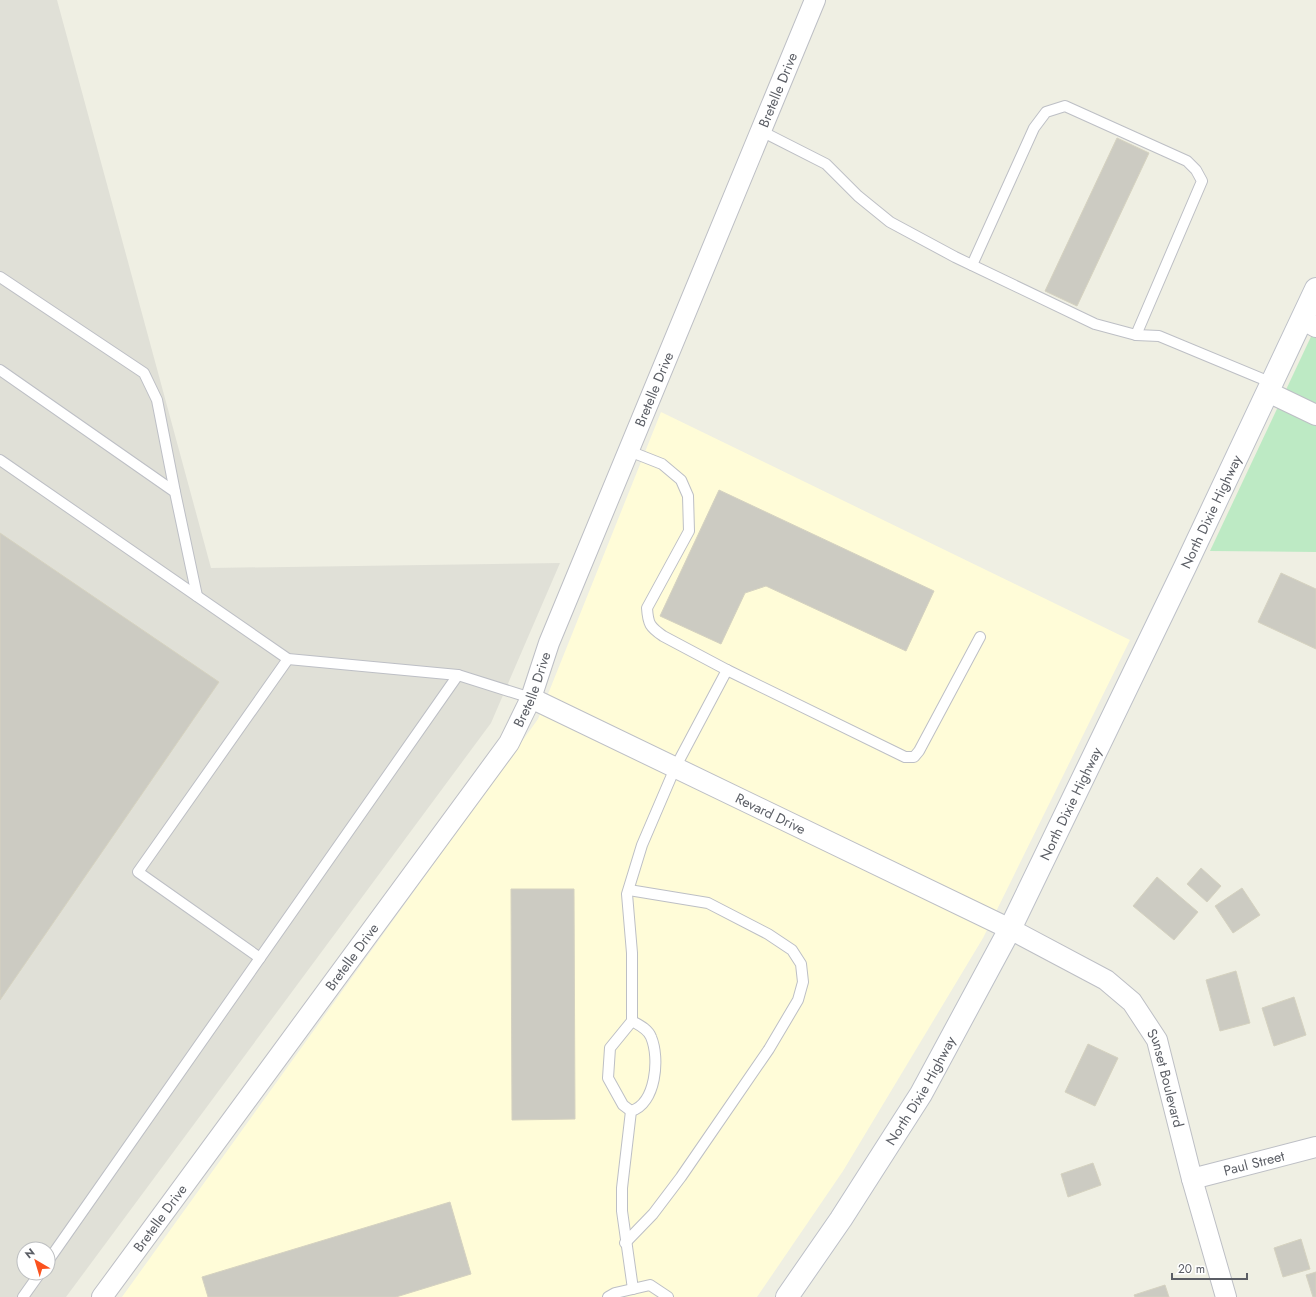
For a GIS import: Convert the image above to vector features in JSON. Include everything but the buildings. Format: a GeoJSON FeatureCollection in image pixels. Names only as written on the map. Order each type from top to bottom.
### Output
{"type":"FeatureCollection","features":[{"type":"Feature","properties":{"kind":"street","name":"Bretelle Drive"},"geometry":{"type":"LineString","coordinates":[[102,1297],[509,743],[531,698],[549,643],[815,0]]}},
{"type":"Feature","properties":{"kind":"street","name":"North Dixie Highway"},"geometry":{"type":"LineString","coordinates":[[787,1297],[841,1219],[921,1094],[1010,929],[1270,388],[1309,323],[1316,289]]}},
{"type":"Feature","properties":{"kind":"street"},"geometry":{"type":"LineString","coordinates":[[1270,388],[1316,415]]}},
{"type":"Feature","properties":{"kind":"street","name":"Revard Drive"},"geometry":{"type":"LineString","coordinates":[[531,698],[1010,929]]}},
{"type":"Feature","properties":{"kind":"street","name":"Sunset Boulevard"},"geometry":{"type":"LineString","coordinates":[[1010,929],[1106,980],[1132,1002],[1157,1040],[1192,1179],[1226,1297]]}},
{"type":"Feature","properties":{"kind":"street","name":"Paul Street"},"geometry":{"type":"LineString","coordinates":[[1192,1179],[1316,1147]]}},
{"type":"Feature","properties":{"kind":"lane"},"geometry":{"type":"LineString","coordinates":[[972,265],[1034,128],[1046,112],[1065,106],[1187,162],[1196,170],[1202,181],[1136,335]]}},
{"type":"Feature","properties":{"kind":"lane"},"geometry":{"type":"LineString","coordinates":[[761,131],[826,164],[858,196],[890,222],[972,265],[1095,324],[1136,335],[1159,336],[1270,388]]}},
{"type":"Feature","properties":{"kind":"lane"},"geometry":{"type":"LineString","coordinates":[[0,277],[144,373],[157,400],[197,596]]}},
{"type":"Feature","properties":{"kind":"lane"},"geometry":{"type":"LineString","coordinates":[[0,370],[175,492]]}},
{"type":"Feature","properties":{"kind":"lane"},"geometry":{"type":"LineString","coordinates":[[628,451],[662,464],[681,480],[688,496],[689,531],[647,608],[648,622],[654,630],[663,636],[727,670],[905,757],[914,757],[919,751],[980,637]]}},
{"type":"Feature","properties":{"kind":"lane"},"geometry":{"type":"LineString","coordinates":[[0,460],[288,659],[458,675],[531,698]]}},
{"type":"Feature","properties":{"kind":"lane"},"geometry":{"type":"LineString","coordinates":[[260,958],[138,872],[288,659]]}},
{"type":"Feature","properties":{"kind":"lane"},"geometry":{"type":"LineString","coordinates":[[631,1112],[623,1105],[608,1078],[610,1048],[632,1021],[632,953],[627,894],[642,845],[675,768],[727,670]]}},
{"type":"Feature","properties":{"kind":"lane"},"geometry":{"type":"LineString","coordinates":[[56,1250],[458,675]]}},
{"type":"Feature","properties":{"kind":"lane"},"geometry":{"type":"LineString","coordinates":[[625,1243],[653,1214],[769,1049],[798,1000],[803,982],[801,964],[792,950],[768,934],[708,903],[629,890]]}},
{"type":"Feature","properties":{"kind":"lane"},"geometry":{"type":"LineString","coordinates":[[631,1112],[642,1106],[653,1087],[656,1060],[651,1036],[642,1026],[632,1021]]}},
{"type":"Feature","properties":{"kind":"lane"},"geometry":{"type":"LineString","coordinates":[[631,1112],[622,1188],[622,1211],[632,1289]]}},
{"type":"Feature","properties":{"kind":"lane"},"geometry":{"type":"LineString","coordinates":[[23,1297],[34,1281]]}},
{"type":"Feature","properties":{"kind":"lane"},"geometry":{"type":"LineString","coordinates":[[608,1297],[615,1292],[650,1284],[668,1297]]}},
{"type":"Feature","properties":{"kind":"shaded area"},"geometry":{"type":"Polygon","coordinates":[[[0,0],[57,0],[211,568],[560,563],[491,723],[66,1297],[0,1297],[0,0]]]}},
{"type":"Feature","properties":{"kind":"shaded area"},"geometry":{"type":"Polygon","coordinates":[[[661,412],[1130,640],[983,938],[843,1171],[757,1297],[122,1297],[538,719],[661,412]]]}},
{"type":"Feature","properties":{"kind":"green space"},"geometry":{"type":"Polygon","coordinates":[[[1316,326],[1316,552],[1210,551],[1316,326]]]}}]}
